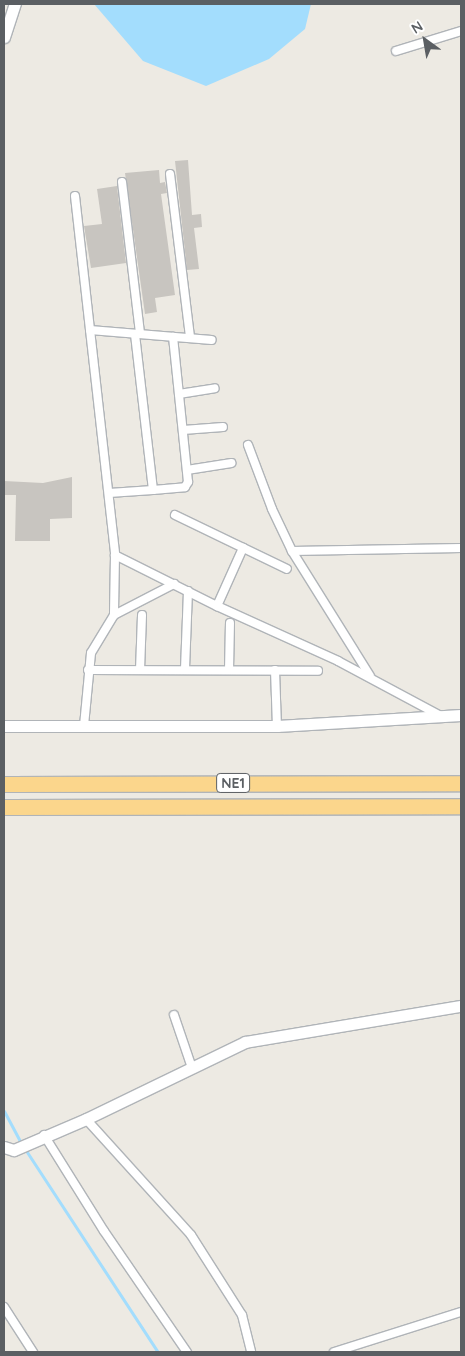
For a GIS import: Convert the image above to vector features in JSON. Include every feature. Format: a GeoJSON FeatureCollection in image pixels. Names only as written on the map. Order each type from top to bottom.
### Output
{"type":"FeatureCollection","features":[{"type":"Feature","properties":{"kind":"highway","name":"NE1"},"geometry":{"type":"LineString","coordinates":[[4,784],[461,783]]}},
{"type":"Feature","properties":{"kind":"highway","name":"NE1"},"geometry":{"type":"LineString","coordinates":[[4,807],[461,806]]}},
{"type":"Feature","properties":{"kind":"street"},"geometry":{"type":"LineString","coordinates":[[4,37],[14,4]]}},
{"type":"Feature","properties":{"kind":"street"},"geometry":{"type":"LineString","coordinates":[[396,51],[461,31]]}},
{"type":"Feature","properties":{"kind":"street"},"geometry":{"type":"LineString","coordinates":[[170,174],[190,338]]}},
{"type":"Feature","properties":{"kind":"street"},"geometry":{"type":"LineString","coordinates":[[122,182],[153,490]]}},
{"type":"Feature","properties":{"kind":"street"},"geometry":{"type":"LineString","coordinates":[[75,196],[115,555],[114,615],[91,653],[84,726]]}},
{"type":"Feature","properties":{"kind":"street"},"geometry":{"type":"LineString","coordinates":[[90,330],[212,340]]}},
{"type":"Feature","properties":{"kind":"street"},"geometry":{"type":"LineString","coordinates":[[109,493],[188,485],[173,337]]}},
{"type":"Feature","properties":{"kind":"street"},"geometry":{"type":"LineString","coordinates":[[179,394],[215,388]]}},
{"type":"Feature","properties":{"kind":"street"},"geometry":{"type":"LineString","coordinates":[[183,430],[223,427]]}},
{"type":"Feature","properties":{"kind":"street"},"geometry":{"type":"LineString","coordinates":[[248,445],[272,509],[292,551],[372,678]]}},
{"type":"Feature","properties":{"kind":"street"},"geometry":{"type":"LineString","coordinates":[[187,470],[231,463]]}},
{"type":"Feature","properties":{"kind":"street"},"geometry":{"type":"LineString","coordinates":[[176,515],[287,569]]}},
{"type":"Feature","properties":{"kind":"street"},"geometry":{"type":"LineString","coordinates":[[217,606],[243,548]]}},
{"type":"Feature","properties":{"kind":"street"},"geometry":{"type":"LineString","coordinates":[[292,551],[461,548]]}},
{"type":"Feature","properties":{"kind":"street"},"geometry":{"type":"LineString","coordinates":[[115,555],[217,606],[372,678],[439,714]]}},
{"type":"Feature","properties":{"kind":"street"},"geometry":{"type":"LineString","coordinates":[[114,615],[174,584]]}},
{"type":"Feature","properties":{"kind":"street"},"geometry":{"type":"LineString","coordinates":[[185,669],[188,591]]}},
{"type":"Feature","properties":{"kind":"street"},"geometry":{"type":"LineString","coordinates":[[140,670],[142,614]]}},
{"type":"Feature","properties":{"kind":"street"},"geometry":{"type":"LineString","coordinates":[[229,670],[230,623]]}},
{"type":"Feature","properties":{"kind":"street"},"geometry":{"type":"LineString","coordinates":[[88,670],[318,671]]}},
{"type":"Feature","properties":{"kind":"street"},"geometry":{"type":"LineString","coordinates":[[275,670],[277,726]]}},
{"type":"Feature","properties":{"kind":"street"},"geometry":{"type":"LineString","coordinates":[[4,726],[277,726],[439,714],[461,715]]}},
{"type":"Feature","properties":{"kind":"street"},"geometry":{"type":"LineString","coordinates":[[9,1148],[86,1119],[191,1065],[256,1039],[461,1006]]}},
{"type":"Feature","properties":{"kind":"street"},"geometry":{"type":"LineString","coordinates":[[174,1015],[191,1065]]}},
{"type":"Feature","properties":{"kind":"street"},"geometry":{"type":"LineString","coordinates":[[86,1119],[191,1235],[242,1315],[251,1352]]}},
{"type":"Feature","properties":{"kind":"street"},"geometry":{"type":"LineString","coordinates":[[41,1136],[187,1352]]}},
{"type":"Feature","properties":{"kind":"street"},"geometry":{"type":"LineString","coordinates":[[4,1307],[33,1352]]}},
{"type":"Feature","properties":{"kind":"street"},"geometry":{"type":"LineString","coordinates":[[334,1352],[461,1312]]}},
{"type":"Feature","properties":{"kind":"water"},"geometry":{"type":"Polygon","coordinates":[[[94,4],[311,4],[305,29],[269,59],[206,86],[143,61],[94,4]]]}},
{"type":"Feature","properties":{"kind":"building"},"geometry":{"type":"Polygon","coordinates":[[[188,160],[192,215],[201,214],[202,227],[194,228],[199,269],[187,270],[175,161],[188,160]]]}},
{"type":"Feature","properties":{"kind":"building"},"geometry":{"type":"Polygon","coordinates":[[[159,170],[160,183],[165,182],[167,193],[161,194],[175,295],[155,298],[157,312],[145,314],[125,173],[159,170]]]}},
{"type":"Feature","properties":{"kind":"building"},"geometry":{"type":"Polygon","coordinates":[[[117,186],[126,263],[91,268],[84,226],[102,224],[97,189],[117,186]]]}},
{"type":"Feature","properties":{"kind":"building"},"geometry":{"type":"Polygon","coordinates":[[[72,477],[72,518],[50,519],[50,541],[15,541],[16,495],[4,495],[4,481],[43,483],[72,477]]]}},
{"type":"Feature","properties":{"kind":"waterway"},"geometry":{"type":"LineString","coordinates":[[4,1111],[21,1143]]}},
{"type":"Feature","properties":{"kind":"waterway"},"geometry":{"type":"LineString","coordinates":[[25,1149],[158,1352]]}}]}
